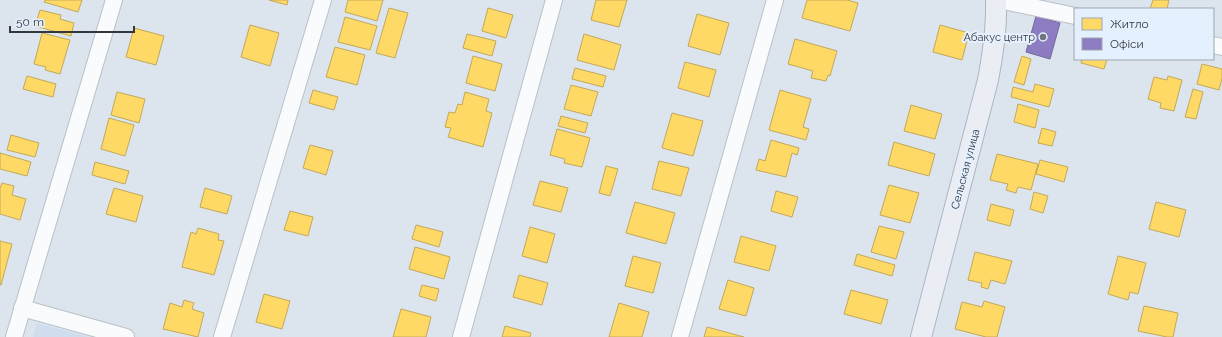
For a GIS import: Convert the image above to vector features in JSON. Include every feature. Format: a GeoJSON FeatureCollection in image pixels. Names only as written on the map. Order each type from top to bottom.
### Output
{"type":"FeatureCollection","features":[{"type":"Feature","properties":{"kind":"main road","name":"Сельская улица"},"geometry":{"type":"LineString","coordinates":[[921,337],[988,80],[994,50],[996,0]]}},
{"type":"Feature","properties":{"kind":"street"},"geometry":{"type":"LineString","coordinates":[[14,337],[114,0]]}},
{"type":"Feature","properties":{"kind":"street"},"geometry":{"type":"LineString","coordinates":[[222,337],[323,0]]}},
{"type":"Feature","properties":{"kind":"street"},"geometry":{"type":"LineString","coordinates":[[461,337],[554,0]]}},
{"type":"Feature","properties":{"kind":"street"},"geometry":{"type":"LineString","coordinates":[[680,337],[775,0]]}},
{"type":"Feature","properties":{"kind":"street"},"geometry":{"type":"LineString","coordinates":[[999,0],[1074,16]]}},
{"type":"Feature","properties":{"kind":"street"},"geometry":{"type":"LineString","coordinates":[[22,308],[126,337]]}},
{"type":"Feature","properties":{"kind":"shaded area"},"geometry":{"type":"Polygon","coordinates":[[[37,323],[88,337],[33,337],[37,323]]]}},
{"type":"Feature","properties":{"kind":"building: Житло"},"geometry":{"type":"Polygon","coordinates":[[[45,0],[82,0],[78,12],[44,2],[45,0]]]}},
{"type":"Feature","properties":{"kind":"building: Житло"},"geometry":{"type":"Polygon","coordinates":[[[269,0],[288,0],[287,5],[269,0]]]}},
{"type":"Feature","properties":{"kind":"building: Житло"},"geometry":{"type":"Polygon","coordinates":[[[348,0],[383,0],[377,21],[345,12],[348,0]]]}},
{"type":"Feature","properties":{"kind":"building: Житло"},"geometry":{"type":"Polygon","coordinates":[[[596,0],[627,0],[619,27],[591,20],[596,0]]]}},
{"type":"Feature","properties":{"kind":"building: Житло"},"geometry":{"type":"Polygon","coordinates":[[[807,0],[847,0],[858,3],[850,31],[802,18],[807,0]]]}},
{"type":"Feature","properties":{"kind":"building: Житло"},"geometry":{"type":"Polygon","coordinates":[[[1153,0],[1169,0],[1167,8],[1150,8],[1153,0]]]}},
{"type":"Feature","properties":{"kind":"building: Житло"},"geometry":{"type":"Polygon","coordinates":[[[389,8],[408,13],[395,58],[376,53],[389,8]]]}},
{"type":"Feature","properties":{"kind":"building: Житло"},"geometry":{"type":"Polygon","coordinates":[[[488,8],[513,15],[506,38],[482,31],[488,8]]]}},
{"type":"Feature","properties":{"kind":"building: Житло"},"geometry":{"type":"Polygon","coordinates":[[[40,10],[61,15],[60,19],[74,23],[71,36],[35,26],[40,10]]]}},
{"type":"Feature","properties":{"kind":"building: Житло"},"geometry":{"type":"Polygon","coordinates":[[[697,14],[729,23],[720,55],[688,46],[697,14]]]}},
{"type":"Feature","properties":{"kind":"building: Житло"},"geometry":{"type":"Polygon","coordinates":[[[345,17],[377,26],[370,50],[338,42],[345,17]]]}},
{"type":"Feature","properties":{"kind":"building: Житло"},"geometry":{"type":"Polygon","coordinates":[[[250,25],[279,33],[270,66],[241,57],[250,25]]]}},
{"type":"Feature","properties":{"kind":"building: Житло"},"geometry":{"type":"Polygon","coordinates":[[[940,25],[969,33],[962,60],[933,52],[940,25]]]}},
{"type":"Feature","properties":{"kind":"building: Житло"},"geometry":{"type":"Polygon","coordinates":[[[134,28],[164,36],[156,65],[126,57],[134,28]]]}},
{"type":"Feature","properties":{"kind":"building: Житло"},"geometry":{"type":"Polygon","coordinates":[[[42,33],[70,40],[60,74],[45,70],[46,67],[34,64],[42,33]]]}},
{"type":"Feature","properties":{"kind":"building: Житло"},"geometry":{"type":"Polygon","coordinates":[[[467,34],[496,41],[492,56],[463,48],[467,34]]]}},
{"type":"Feature","properties":{"kind":"building: Житло"},"geometry":{"type":"Polygon","coordinates":[[[584,34],[621,45],[614,70],[577,60],[584,34]]]}},
{"type":"Feature","properties":{"kind":"building: Житло"},"geometry":{"type":"Polygon","coordinates":[[[795,39],[837,51],[830,76],[828,75],[826,81],[811,78],[813,71],[788,64],[795,39]]]}},
{"type":"Feature","properties":{"kind":"building: Житло"},"geometry":{"type":"Polygon","coordinates":[[[335,47],[365,55],[357,85],[326,77],[335,47]]]}},
{"type":"Feature","properties":{"kind":"building: Житло"},"geometry":{"type":"Polygon","coordinates":[[[473,56],[502,64],[495,91],[466,83],[473,56]]]}},
{"type":"Feature","properties":{"kind":"building: Житло"},"geometry":{"type":"Polygon","coordinates":[[[1022,56],[1031,59],[1024,85],[1014,82],[1022,56]]]}},
{"type":"Feature","properties":{"kind":"building: Житло"},"geometry":{"type":"Polygon","coordinates":[[[1082,60],[1107,60],[1104,69],[1081,63],[1082,60]]]}},
{"type":"Feature","properties":{"kind":"building: Житло"},"geometry":{"type":"Polygon","coordinates":[[[685,62],[716,70],[709,97],[678,88],[685,62]]]}},
{"type":"Feature","properties":{"kind":"building: Житло"},"geometry":{"type":"Polygon","coordinates":[[[1202,64],[1222,69],[1222,78],[1219,90],[1197,84],[1202,64]]]}},
{"type":"Feature","properties":{"kind":"building: Житло"},"geometry":{"type":"Polygon","coordinates":[[[575,68],[606,76],[603,87],[572,79],[575,68]]]}},
{"type":"Feature","properties":{"kind":"building: Житло"},"geometry":{"type":"Polygon","coordinates":[[[27,76],[56,84],[53,97],[23,89],[27,76]]]}},
{"type":"Feature","properties":{"kind":"building: Житло"},"geometry":{"type":"Polygon","coordinates":[[[1168,76],[1182,80],[1174,111],[1160,108],[1161,103],[1148,99],[1154,77],[1167,80],[1168,76]]]}},
{"type":"Feature","properties":{"kind":"building: Житло"},"geometry":{"type":"Polygon","coordinates":[[[1035,84],[1054,89],[1049,107],[1011,97],[1013,87],[1033,92],[1035,84]]]}},
{"type":"Feature","properties":{"kind":"building: Житло"},"geometry":{"type":"Polygon","coordinates":[[[571,85],[598,92],[591,116],[564,109],[571,85]]]}},
{"type":"Feature","properties":{"kind":"building: Житло"},"geometry":{"type":"Polygon","coordinates":[[[1193,89],[1203,92],[1196,119],[1185,117],[1193,89]]]}},
{"type":"Feature","properties":{"kind":"building: Житло"},"geometry":{"type":"Polygon","coordinates":[[[313,90],[338,97],[334,110],[309,103],[313,90]]]}},
{"type":"Feature","properties":{"kind":"building: Житло"},"geometry":{"type":"Polygon","coordinates":[[[780,90],[811,99],[803,127],[809,129],[806,140],[769,130],[780,90]]]}},
{"type":"Feature","properties":{"kind":"building: Житло"},"geometry":{"type":"Polygon","coordinates":[[[117,92],[145,99],[139,123],[111,115],[117,92]]]}},
{"type":"Feature","properties":{"kind":"building: Житло"},"geometry":{"type":"Polygon","coordinates":[[[465,92],[489,99],[486,111],[492,113],[483,147],[448,137],[451,128],[445,127],[449,112],[455,113],[458,104],[462,105],[465,92]]]}},
{"type":"Feature","properties":{"kind":"building: Житло"},"geometry":{"type":"Polygon","coordinates":[[[1018,104],[1039,110],[1035,128],[1014,122],[1018,104]]]}},
{"type":"Feature","properties":{"kind":"building: Житло"},"geometry":{"type":"Polygon","coordinates":[[[911,105],[942,114],[935,139],[904,131],[911,105]]]}},
{"type":"Feature","properties":{"kind":"building: Житло"},"geometry":{"type":"Polygon","coordinates":[[[672,113],[703,121],[693,156],[662,148],[672,113]]]}},
{"type":"Feature","properties":{"kind":"building: Житло"},"geometry":{"type":"Polygon","coordinates":[[[561,116],[588,123],[585,133],[558,126],[561,116]]]}},
{"type":"Feature","properties":{"kind":"building: Житло"},"geometry":{"type":"Polygon","coordinates":[[[109,118],[134,125],[125,156],[101,149],[109,118]]]}},
{"type":"Feature","properties":{"kind":"building: Житло"},"geometry":{"type":"Polygon","coordinates":[[[1042,128],[1056,132],[1052,146],[1038,143],[1042,128]]]}},
{"type":"Feature","properties":{"kind":"building: Житло"},"geometry":{"type":"Polygon","coordinates":[[[557,129],[590,138],[582,167],[564,163],[565,159],[550,155],[557,129]]]}},
{"type":"Feature","properties":{"kind":"building: Житло"},"geometry":{"type":"Polygon","coordinates":[[[11,135],[39,143],[35,157],[7,150],[11,135]]]}},
{"type":"Feature","properties":{"kind":"building: Житло"},"geometry":{"type":"Polygon","coordinates":[[[771,140],[799,148],[797,155],[792,153],[786,177],[756,170],[759,159],[765,161],[771,140]]]}},
{"type":"Feature","properties":{"kind":"building: Житло"},"geometry":{"type":"Polygon","coordinates":[[[894,142],[935,154],[929,176],[888,165],[894,142]]]}},
{"type":"Feature","properties":{"kind":"building: Житло"},"geometry":{"type":"Polygon","coordinates":[[[310,145],[333,151],[326,175],[303,168],[310,145]]]}},
{"type":"Feature","properties":{"kind":"building: Житло"},"geometry":{"type":"Polygon","coordinates":[[[0,153],[31,162],[27,176],[0,169],[0,153]]]}},
{"type":"Feature","properties":{"kind":"building: Житло"},"geometry":{"type":"Polygon","coordinates":[[[997,154],[1038,164],[1031,190],[1018,187],[1016,193],[1006,190],[1008,184],[990,180],[997,154]]]}},
{"type":"Feature","properties":{"kind":"building: Житло"},"geometry":{"type":"Polygon","coordinates":[[[1040,160],[1068,167],[1064,182],[1036,174],[1040,160]]]}},
{"type":"Feature","properties":{"kind":"building: Житло"},"geometry":{"type":"Polygon","coordinates":[[[659,161],[689,168],[681,196],[652,189],[659,161]]]}},
{"type":"Feature","properties":{"kind":"building: Житло"},"geometry":{"type":"Polygon","coordinates":[[[95,162],[129,171],[125,184],[92,175],[95,162]]]}},
{"type":"Feature","properties":{"kind":"building: Житло"},"geometry":{"type":"Polygon","coordinates":[[[606,166],[618,169],[610,196],[599,193],[606,166]]]}},
{"type":"Feature","properties":{"kind":"building: Житло"},"geometry":{"type":"Polygon","coordinates":[[[540,181],[568,188],[561,212],[533,205],[540,181]]]}},
{"type":"Feature","properties":{"kind":"building: Житло"},"geometry":{"type":"Polygon","coordinates":[[[2,183],[14,186],[12,195],[26,199],[20,220],[0,214],[0,188],[2,183]]]}},
{"type":"Feature","properties":{"kind":"building: Житло"},"geometry":{"type":"Polygon","coordinates":[[[889,185],[919,193],[910,223],[880,215],[889,185]]]}},
{"type":"Feature","properties":{"kind":"building: Житло"},"geometry":{"type":"Polygon","coordinates":[[[114,188],[143,196],[136,222],[106,214],[114,188]]]}},
{"type":"Feature","properties":{"kind":"building: Житло"},"geometry":{"type":"Polygon","coordinates":[[[205,188],[232,196],[227,214],[200,207],[205,188]]]}},
{"type":"Feature","properties":{"kind":"building: Житло"},"geometry":{"type":"Polygon","coordinates":[[[776,191],[798,197],[792,217],[771,211],[776,191]]]}},
{"type":"Feature","properties":{"kind":"building: Житло"},"geometry":{"type":"Polygon","coordinates":[[[1034,192],[1048,196],[1043,213],[1030,209],[1034,192]]]}},
{"type":"Feature","properties":{"kind":"building: Житло"},"geometry":{"type":"Polygon","coordinates":[[[635,202],[675,213],[666,244],[626,233],[635,202]]]}},
{"type":"Feature","properties":{"kind":"building: Житло"},"geometry":{"type":"Polygon","coordinates":[[[1156,202],[1186,210],[1179,237],[1149,229],[1156,202]]]}},
{"type":"Feature","properties":{"kind":"building: Житло"},"geometry":{"type":"Polygon","coordinates":[[[991,204],[1014,210],[1010,226],[987,220],[991,204]]]}},
{"type":"Feature","properties":{"kind":"building: Житло"},"geometry":{"type":"Polygon","coordinates":[[[290,211],[313,217],[308,236],[284,230],[290,211]]]}},
{"type":"Feature","properties":{"kind":"building: Житло"},"geometry":{"type":"Polygon","coordinates":[[[416,225],[443,232],[439,247],[412,239],[416,225]]]}},
{"type":"Feature","properties":{"kind":"building: Житло"},"geometry":{"type":"Polygon","coordinates":[[[879,226],[904,232],[896,259],[871,252],[879,226]]]}},
{"type":"Feature","properties":{"kind":"building: Житло"},"geometry":{"type":"Polygon","coordinates":[[[530,227],[555,234],[547,263],[522,256],[530,227]]]}},
{"type":"Feature","properties":{"kind":"building: Житло"},"geometry":{"type":"Polygon","coordinates":[[[198,228],[219,234],[218,240],[224,241],[214,275],[182,267],[191,232],[196,234],[198,228]]]}},
{"type":"Feature","properties":{"kind":"building: Житло"},"geometry":{"type":"Polygon","coordinates":[[[741,236],[776,246],[769,271],[734,262],[741,236]]]}},
{"type":"Feature","properties":{"kind":"building: Житло"},"geometry":{"type":"Polygon","coordinates":[[[0,241],[12,244],[1,285],[0,285],[0,241]]]}},
{"type":"Feature","properties":{"kind":"building: Житло"},"geometry":{"type":"Polygon","coordinates":[[[415,247],[450,257],[444,279],[409,269],[415,247]]]}},
{"type":"Feature","properties":{"kind":"building: Житло"},"geometry":{"type":"Polygon","coordinates":[[[975,252],[1012,261],[1005,284],[991,280],[988,289],[981,287],[982,283],[968,280],[975,252]]]}},
{"type":"Feature","properties":{"kind":"building: Житло"},"geometry":{"type":"Polygon","coordinates":[[[857,254],[895,265],[892,276],[854,265],[857,254]]]}},
{"type":"Feature","properties":{"kind":"building: Житло"},"geometry":{"type":"Polygon","coordinates":[[[633,256],[661,263],[653,293],[625,286],[633,256]]]}},
{"type":"Feature","properties":{"kind":"building: Житло"},"geometry":{"type":"Polygon","coordinates":[[[1118,256],[1146,263],[1138,294],[1130,292],[1128,300],[1108,294],[1118,256]]]}},
{"type":"Feature","properties":{"kind":"building: Житло"},"geometry":{"type":"Polygon","coordinates":[[[519,275],[548,283],[542,305],[513,297],[519,275]]]}},
{"type":"Feature","properties":{"kind":"building: Житло"},"geometry":{"type":"Polygon","coordinates":[[[728,280],[754,288],[746,316],[719,309],[728,280]]]}},
{"type":"Feature","properties":{"kind":"building: Житло"},"geometry":{"type":"Polygon","coordinates":[[[422,285],[439,289],[436,301],[419,296],[422,285]]]}},
{"type":"Feature","properties":{"kind":"building: Житло"},"geometry":{"type":"Polygon","coordinates":[[[851,290],[888,300],[881,324],[844,314],[851,290]]]}},
{"type":"Feature","properties":{"kind":"building: Житло"},"geometry":{"type":"Polygon","coordinates":[[[264,294],[290,301],[282,329],[256,322],[264,294]]]}},
{"type":"Feature","properties":{"kind":"building: Житло"},"geometry":{"type":"Polygon","coordinates":[[[184,300],[194,303],[192,309],[204,313],[198,337],[163,329],[170,303],[182,307],[184,300]]]}},
{"type":"Feature","properties":{"kind":"building: Житло"},"geometry":{"type":"Polygon","coordinates":[[[984,301],[1005,307],[997,337],[986,337],[955,329],[962,302],[982,307],[984,301]]]}},
{"type":"Feature","properties":{"kind":"building: Житло"},"geometry":{"type":"Polygon","coordinates":[[[619,303],[649,312],[642,337],[609,337],[619,303]]]}},
{"type":"Feature","properties":{"kind":"building: Житло"},"geometry":{"type":"Polygon","coordinates":[[[1144,306],[1178,313],[1173,337],[1138,331],[1144,306]]]}},
{"type":"Feature","properties":{"kind":"building: Житло"},"geometry":{"type":"Polygon","coordinates":[[[401,309],[431,317],[426,337],[393,337],[401,309]]]}},
{"type":"Feature","properties":{"kind":"building: Житло"},"geometry":{"type":"Polygon","coordinates":[[[505,326],[531,333],[530,337],[502,337],[505,326]]]}},
{"type":"Feature","properties":{"kind":"building: Житло"},"geometry":{"type":"Polygon","coordinates":[[[707,327],[744,337],[704,337],[707,327]]]}},
{"type":"Feature","properties":{"kind":"building: Офіси"},"geometry":{"type":"Polygon","coordinates":[[[1036,16],[1060,23],[1050,59],[1026,52],[1036,16]]]}},
{"type":"Feature","properties":{"kind":"place","name":"Абакус центр"},"geometry":{"type":"Point","coordinates":[1043,37]}}]}
